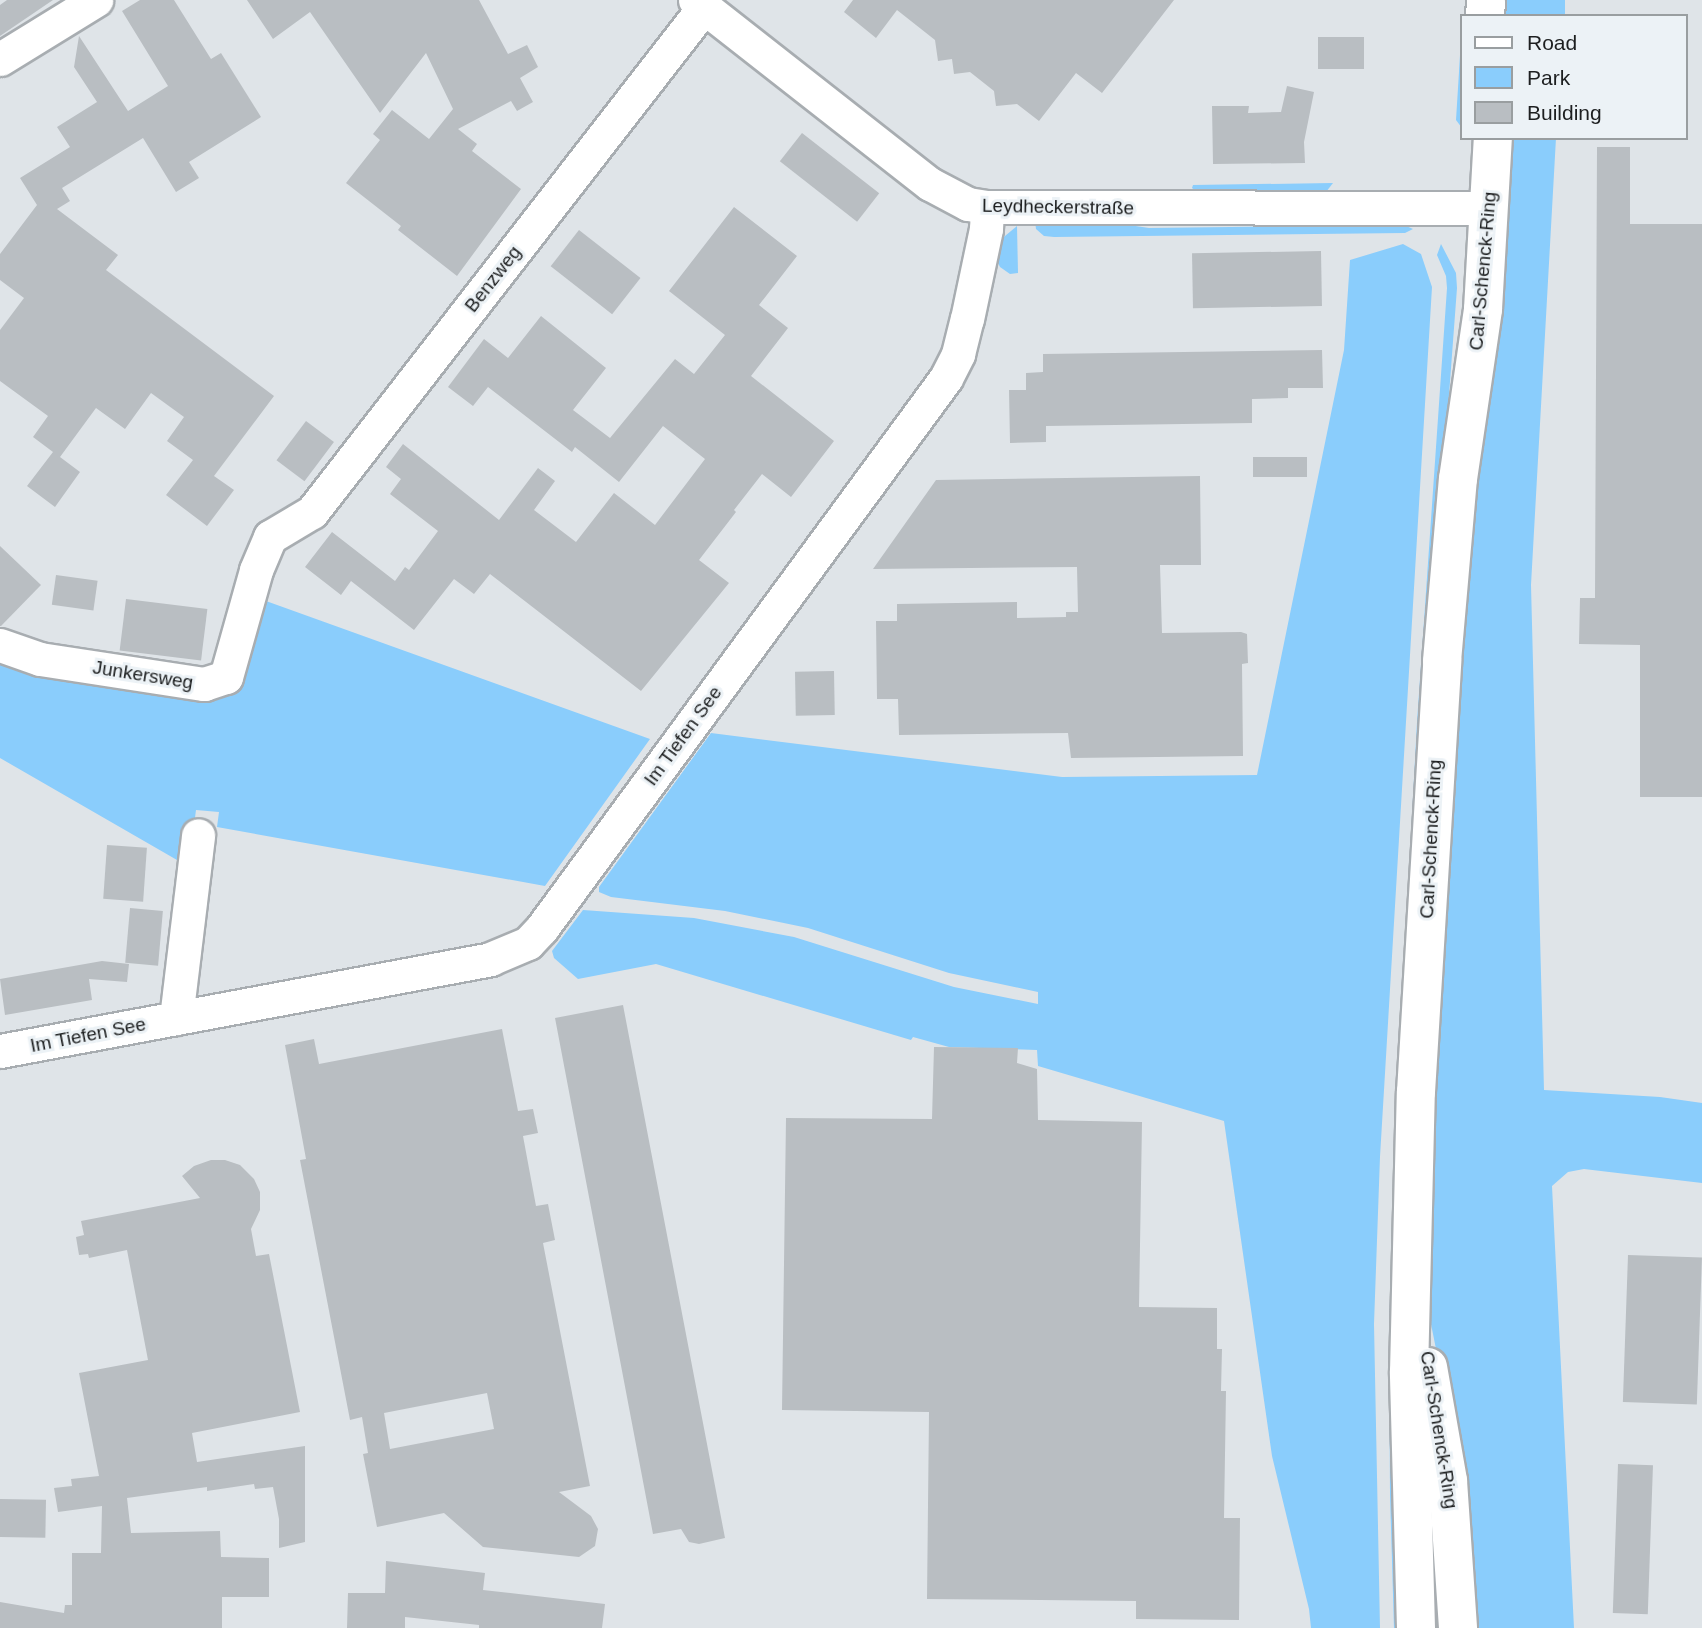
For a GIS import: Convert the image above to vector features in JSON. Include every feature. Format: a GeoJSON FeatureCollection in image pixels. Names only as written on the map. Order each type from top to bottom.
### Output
{"type":"FeatureCollection","features":[{"type":"Feature","properties":{"kind":"main road","name":"Carl-Schenck-Ring"},"geometry":{"type":"LineString","coordinates":[[1471,140],[1478,208]]}},
{"type":"Feature","properties":{"kind":"main road","name":"Carl-Schenck-Ring"},"geometry":{"type":"LineString","coordinates":[[1416,1628],[1410,1385],[1411,1233],[1442,661],[1462,446],[1461,307],[1493,140]]}},
{"type":"Feature","properties":{"kind":"main road","name":"Carl-Schenck-Ring"},"geometry":{"type":"LineString","coordinates":[[1411,1233],[1427,1363],[1448,1481],[1458,1628]]}},
{"type":"Feature","properties":{"kind":"street"},"geometry":{"type":"LineString","coordinates":[[6,57],[96,0]]}},
{"type":"Feature","properties":{"kind":"street","name":"Leydheckerstraße"},"geometry":{"type":"LineString","coordinates":[[700,3],[930,184],[961,202],[987,207],[1478,208]]}},
{"type":"Feature","properties":{"kind":"street","name":"Benzweg"},"geometry":{"type":"LineString","coordinates":[[270,537],[312,512],[700,3]]}},
{"type":"Feature","properties":{"kind":"street","name":"Im Tiefen See"},"geometry":{"type":"LineString","coordinates":[[0,1051],[490,959],[512,952],[535,937],[951,370],[967,319],[986,229],[987,207]]}},
{"type":"Feature","properties":{"kind":"street","name":"Junkersweg"},"geometry":{"type":"LineString","coordinates":[[0,645],[40,659],[204,684],[226,677],[256,570],[270,537]]}},
{"type":"Feature","properties":{"kind":"street"},"geometry":{"type":"LineString","coordinates":[[176,1018],[198,835]]}},
{"type":"Feature","properties":{"kind":"green space"},"geometry":{"type":"Polygon","coordinates":[[[1502,0],[1565,0],[1565,14],[1502,14],[1502,0]]]}},
{"type":"Feature","properties":{"kind":"green space"},"geometry":{"type":"Polygon","coordinates":[[[1460,55],[1460,125],[1456,120],[1460,55]]]}},
{"type":"Feature","properties":{"kind":"green space"},"geometry":{"type":"Polygon","coordinates":[[[1514,140],[1556,140],[1531,585],[1544,1090],[1660,1097],[1702,1103],[1702,1183],[1584,1169],[1568,1172],[1552,1186],[1574,1628],[1472,1628],[1463,1484],[1429,1314],[1426,1196],[1464,544],[1514,140]]]}},
{"type":"Feature","properties":{"kind":"green space"},"geometry":{"type":"Polygon","coordinates":[[[1333,183],[1326,192],[1197,192],[1192,188],[1193,185],[1333,183]]]}},
{"type":"Feature","properties":{"kind":"green space"},"geometry":{"type":"Polygon","coordinates":[[[1095,220],[1149,228],[1404,225],[1413,229],[1405,233],[1054,237],[1044,236],[1036,229],[1035,221],[1095,220]]]}},
{"type":"Feature","properties":{"kind":"green space"},"geometry":{"type":"Polygon","coordinates":[[[1017,226],[1018,273],[1010,274],[1000,267],[993,253],[999,241],[1017,226]]]}},
{"type":"Feature","properties":{"kind":"green space"},"geometry":{"type":"Polygon","coordinates":[[[1403,244],[1421,254],[1432,287],[1380,1157],[1374,1324],[1380,1628],[1311,1628],[1309,1609],[1272,1456],[1224,1121],[1038,1066],[1037,1050],[949,1047],[913,1037],[911,1040],[656,964],[578,979],[554,958],[552,951],[583,910],[694,918],[794,937],[954,987],[1038,1004],[1038,992],[949,973],[808,928],[725,911],[611,897],[599,892],[599,887],[711,733],[1062,777],[1257,775],[1344,350],[1350,260],[1403,244]]]}},
{"type":"Feature","properties":{"kind":"green space"},"geometry":{"type":"Polygon","coordinates":[[[1441,244],[1456,273],[1457,288],[1398,1077],[1417,722],[1447,288],[1446,276],[1437,255],[1441,244]]]}},
{"type":"Feature","properties":{"kind":"green space"},"geometry":{"type":"Polygon","coordinates":[[[266,601],[650,739],[545,886],[217,827],[219,812],[196,810],[187,879],[177,860],[0,758],[0,656],[195,692],[248,630],[266,601]]]}},
{"type":"Feature","properties":{"kind":"green space"},"geometry":{"type":"Polygon","coordinates":[[[1398,1105],[1404,1628],[1394,1628],[1390,1494],[1389,1323],[1398,1105]]]}},
{"type":"Feature","properties":{"kind":"building"},"geometry":{"type":"Polygon","coordinates":[[[7,0],[53,0],[0,36],[0,5],[7,0]]]}},
{"type":"Feature","properties":{"kind":"building"},"geometry":{"type":"Polygon","coordinates":[[[140,0],[174,0],[211,59],[221,53],[261,117],[189,162],[199,178],[176,192],[143,138],[62,188],[70,201],[57,209],[118,255],[106,270],[274,396],[214,476],[234,490],[207,526],[166,495],[193,460],[167,441],[184,417],[151,393],[125,429],[96,408],[60,457],[80,472],[55,507],[27,486],[53,452],[33,437],[48,416],[0,381],[0,330],[24,298],[0,280],[0,254],[37,205],[20,178],[70,147],[57,127],[97,102],[74,67],[79,36],[128,111],[168,86],[122,11],[140,0]]]}},
{"type":"Feature","properties":{"kind":"building"},"geometry":{"type":"Polygon","coordinates":[[[247,0],[479,0],[508,54],[527,45],[538,67],[520,78],[533,102],[517,111],[511,101],[458,129],[477,144],[472,151],[521,189],[457,276],[398,230],[401,226],[346,183],[380,140],[373,134],[392,110],[429,139],[453,109],[426,53],[380,113],[310,12],[273,39],[247,0]]]}},
{"type":"Feature","properties":{"kind":"building"},"geometry":{"type":"Polygon","coordinates":[[[853,0],[1174,0],[1102,93],[1076,73],[1039,121],[1017,104],[996,106],[994,91],[970,72],[954,74],[952,59],[938,61],[935,40],[897,10],[876,38],[844,12],[853,0]]]}},
{"type":"Feature","properties":{"kind":"building"},"geometry":{"type":"Polygon","coordinates":[[[1318,37],[1364,37],[1364,69],[1318,69],[1318,37]]]}},
{"type":"Feature","properties":{"kind":"building"},"geometry":{"type":"Polygon","coordinates":[[[1287,86],[1314,92],[1304,142],[1305,163],[1213,164],[1212,106],[1249,106],[1248,113],[1281,112],[1287,86]]]}},
{"type":"Feature","properties":{"kind":"building"},"geometry":{"type":"Polygon","coordinates":[[[802,133],[879,193],[857,222],[780,161],[802,133]]]}},
{"type":"Feature","properties":{"kind":"building"},"geometry":{"type":"Polygon","coordinates":[[[1597,147],[1630,147],[1630,224],[1702,224],[1702,797],[1640,797],[1640,645],[1579,644],[1580,598],[1595,598],[1597,147]]]}},
{"type":"Feature","properties":{"kind":"building"},"geometry":{"type":"Polygon","coordinates":[[[734,207],[797,256],[759,305],[788,328],[751,376],[834,441],[791,497],[762,474],[734,510],[736,512],[699,560],[729,583],[641,691],[490,574],[474,594],[454,579],[414,630],[351,581],[341,595],[305,567],[332,532],[395,581],[405,567],[409,570],[438,531],[390,494],[401,479],[386,467],[403,444],[499,520],[538,468],[555,481],[534,510],[576,542],[614,493],[655,525],[705,459],[663,426],[619,482],[575,447],[572,452],[488,387],[473,406],[448,387],[484,339],[508,358],[541,316],[606,368],[573,410],[610,438],[675,359],[694,374],[725,335],[669,291],[734,207]]]}},
{"type":"Feature","properties":{"kind":"building"},"geometry":{"type":"Polygon","coordinates":[[[579,230],[640,278],[612,314],[551,266],[579,230]]]}},
{"type":"Feature","properties":{"kind":"building"},"geometry":{"type":"Polygon","coordinates":[[[1321,251],[1322,306],[1193,308],[1192,253],[1321,251]]]}},
{"type":"Feature","properties":{"kind":"building"},"geometry":{"type":"Polygon","coordinates":[[[1322,350],[1323,388],[1288,388],[1288,398],[1252,399],[1252,423],[1046,426],[1046,442],[1010,443],[1009,390],[1026,390],[1026,373],[1043,372],[1043,354],[1322,350]]]}},
{"type":"Feature","properties":{"kind":"building"},"geometry":{"type":"Polygon","coordinates":[[[306,421],[334,442],[304,481],[277,460],[306,421]]]}},
{"type":"Feature","properties":{"kind":"building"},"geometry":{"type":"Polygon","coordinates":[[[1253,457],[1307,457],[1307,477],[1253,477],[1253,457]]]}},
{"type":"Feature","properties":{"kind":"building"},"geometry":{"type":"Polygon","coordinates":[[[1200,476],[1201,565],[1160,565],[1162,633],[1247,634],[1248,663],[1242,664],[1243,756],[1071,758],[1068,733],[899,735],[898,699],[877,699],[876,621],[897,621],[897,604],[1017,602],[1017,618],[1066,617],[1066,612],[1078,612],[1077,567],[873,569],[936,480],[1200,476]]]}},
{"type":"Feature","properties":{"kind":"building"},"geometry":{"type":"Polygon","coordinates":[[[0,546],[41,585],[1,626],[0,626],[0,546]]]}},
{"type":"Feature","properties":{"kind":"building"},"geometry":{"type":"Polygon","coordinates":[[[56,575],[98,581],[93,611],[52,605],[56,575]]]}},
{"type":"Feature","properties":{"kind":"building"},"geometry":{"type":"Polygon","coordinates":[[[126,599],[207,609],[201,661],[120,651],[126,599]]]}},
{"type":"Feature","properties":{"kind":"building"},"geometry":{"type":"Polygon","coordinates":[[[834,671],[835,715],[796,716],[795,672],[834,671]]]}},
{"type":"Feature","properties":{"kind":"building"},"geometry":{"type":"Polygon","coordinates":[[[107,845],[147,848],[143,902],[103,899],[107,845]]]}},
{"type":"Feature","properties":{"kind":"building"},"geometry":{"type":"Polygon","coordinates":[[[130,908],[163,911],[158,966],[125,963],[130,908]]]}},
{"type":"Feature","properties":{"kind":"building"},"geometry":{"type":"Polygon","coordinates":[[[102,961],[129,964],[127,982],[89,979],[92,1000],[5,1015],[0,979],[102,961]]]}},
{"type":"Feature","properties":{"kind":"building"},"geometry":{"type":"Polygon","coordinates":[[[623,1005],[725,1538],[699,1544],[689,1542],[681,1529],[653,1534],[555,1018],[623,1005]]]}},
{"type":"Feature","properties":{"kind":"building"},"geometry":{"type":"Polygon","coordinates":[[[502,1029],[518,1111],[533,1109],[538,1133],[523,1136],[536,1206],[548,1204],[555,1240],[543,1243],[590,1486],[559,1492],[591,1516],[598,1529],[595,1546],[579,1557],[483,1547],[444,1513],[377,1527],[363,1454],[368,1453],[362,1417],[350,1420],[300,1160],[306,1159],[285,1045],[314,1039],[319,1064],[502,1029]],[[487,1393],[384,1413],[390,1449],[494,1429],[487,1393]]]}},
{"type":"Feature","properties":{"kind":"building"},"geometry":{"type":"Polygon","coordinates":[[[934,1047],[1018,1048],[1017,1063],[1037,1069],[1038,1120],[1142,1122],[1139,1307],[1217,1308],[1217,1349],[1222,1349],[1221,1391],[1226,1391],[1224,1518],[1240,1518],[1239,1620],[1136,1619],[1136,1601],[927,1599],[929,1412],[782,1410],[786,1118],[932,1119],[934,1047]]]}},
{"type":"Feature","properties":{"kind":"building"},"geometry":{"type":"Polygon","coordinates":[[[211,1160],[225,1160],[240,1165],[254,1179],[260,1192],[260,1210],[251,1229],[256,1256],[269,1254],[300,1412],[192,1433],[197,1462],[305,1446],[305,1542],[279,1548],[279,1519],[273,1487],[255,1489],[254,1484],[207,1491],[207,1487],[127,1498],[131,1533],[220,1531],[221,1557],[269,1558],[269,1597],[222,1597],[222,1628],[0,1628],[0,1602],[64,1613],[65,1605],[72,1605],[72,1553],[101,1553],[102,1506],[58,1512],[54,1488],[72,1486],[71,1479],[99,1476],[79,1373],[148,1360],[127,1250],[89,1258],[88,1254],[79,1255],[76,1237],[84,1235],[81,1221],[200,1198],[182,1176],[194,1166],[211,1160]]]}},
{"type":"Feature","properties":{"kind":"building"},"geometry":{"type":"Polygon","coordinates":[[[1628,1255],[1702,1258],[1697,1404],[1623,1402],[1628,1255]]]}},
{"type":"Feature","properties":{"kind":"building"},"geometry":{"type":"Polygon","coordinates":[[[1618,1464],[1653,1465],[1648,1614],[1613,1613],[1618,1464]]]}},
{"type":"Feature","properties":{"kind":"building"},"geometry":{"type":"Polygon","coordinates":[[[0,1499],[46,1500],[45,1538],[0,1537],[0,1499]]]}},
{"type":"Feature","properties":{"kind":"building"},"geometry":{"type":"Polygon","coordinates":[[[386,1561],[485,1573],[483,1590],[605,1604],[602,1628],[479,1628],[479,1625],[405,1617],[405,1628],[347,1628],[348,1593],[385,1593],[386,1561]]]}}]}
